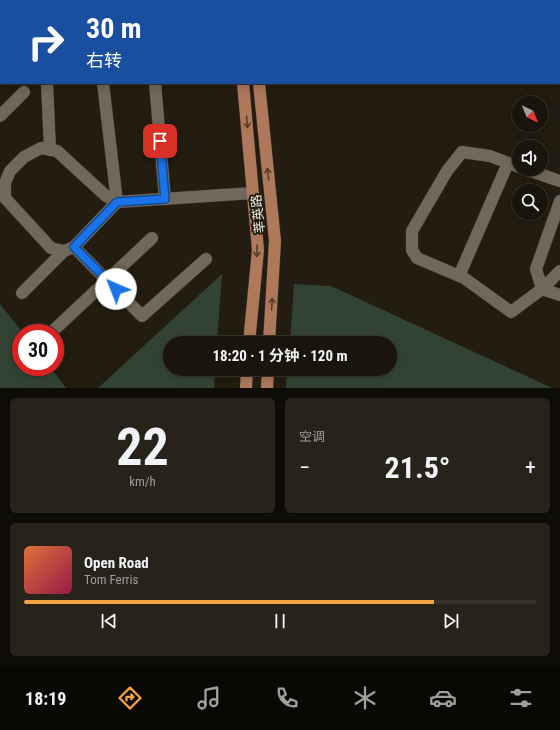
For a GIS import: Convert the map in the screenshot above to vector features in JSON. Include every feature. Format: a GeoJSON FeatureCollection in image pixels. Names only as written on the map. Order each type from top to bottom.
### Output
{"type":"FeatureCollection","features":[{"type":"Feature","properties":{"kind":"main road","name":"莘英路"},"geometry":{"type":"LineString","coordinates":[[243,84],[258,250],[251,336]]}},
{"type":"Feature","properties":{"kind":"main road","name":"莘英路"},"geometry":{"type":"LineString","coordinates":[[259,84],[275,241],[269,336]]}},
{"type":"Feature","properties":{"kind":"main road"},"geometry":{"type":"LineString","coordinates":[[246,388],[247,376]]}},
{"type":"Feature","properties":{"kind":"main road"},"geometry":{"type":"LineString","coordinates":[[267,388],[268,376]]}},
{"type":"Feature","properties":{"kind":"street"},"geometry":{"type":"LineString","coordinates":[[47,84],[50,150]]}},
{"type":"Feature","properties":{"kind":"street"},"geometry":{"type":"LineString","coordinates":[[103,84],[117,202]]}},
{"type":"Feature","properties":{"kind":"street"},"geometry":{"type":"LineString","coordinates":[[155,84],[165,199]]}},
{"type":"Feature","properties":{"kind":"street"},"geometry":{"type":"LineString","coordinates":[[0,116],[24,92]]}},
{"type":"Feature","properties":{"kind":"street"},"geometry":{"type":"LineString","coordinates":[[206,259],[142,316],[107,280],[69,249],[51,248],[5,198],[2,191],[10,171],[24,158],[41,148],[57,152],[106,196],[117,202],[253,193]]}},
{"type":"Feature","properties":{"kind":"street"},"geometry":{"type":"LineString","coordinates":[[512,164],[490,156],[462,152],[447,171],[412,231],[412,250],[418,258],[459,276],[511,312],[542,289],[560,271]]}},
{"type":"Feature","properties":{"kind":"street"},"geometry":{"type":"LineString","coordinates":[[459,276],[512,169]]}},
{"type":"Feature","properties":{"kind":"street"},"geometry":{"type":"LineString","coordinates":[[545,176],[560,181]]}},
{"type":"Feature","properties":{"kind":"street"},"geometry":{"type":"LineString","coordinates":[[542,289],[536,269],[560,201]]}},
{"type":"Feature","properties":{"kind":"street"},"geometry":{"type":"LineString","coordinates":[[22,293],[117,202]]}},
{"type":"Feature","properties":{"kind":"street"},"geometry":{"type":"LineString","coordinates":[[60,324],[152,238]]}},
{"type":"Feature","properties":{"kind":"street"},"geometry":{"type":"LineString","coordinates":[[542,289],[560,295]]}},
{"type":"Feature","properties":{"kind":"green space"},"geometry":{"type":"Polygon","coordinates":[[[222,274],[218,336],[163,336],[163,376],[215,376],[214,388],[98,388],[222,274]]]}},
{"type":"Feature","properties":{"kind":"green space"},"geometry":{"type":"Polygon","coordinates":[[[294,284],[331,286],[552,388],[286,388],[287,376],[397,376],[397,336],[290,336],[294,284]]]}},
{"type":"Feature","properties":{"kind":"green space"},"geometry":{"type":"Polygon","coordinates":[[[0,304],[16,324],[12,324],[12,376],[57,376],[66,388],[0,388],[0,304]]]}},
{"type":"Feature","properties":{"kind":"route"},"geometry":{"type":"LineString","coordinates":[[116,289],[74,247],[117,202],[165,199],[160,141]]}}]}
